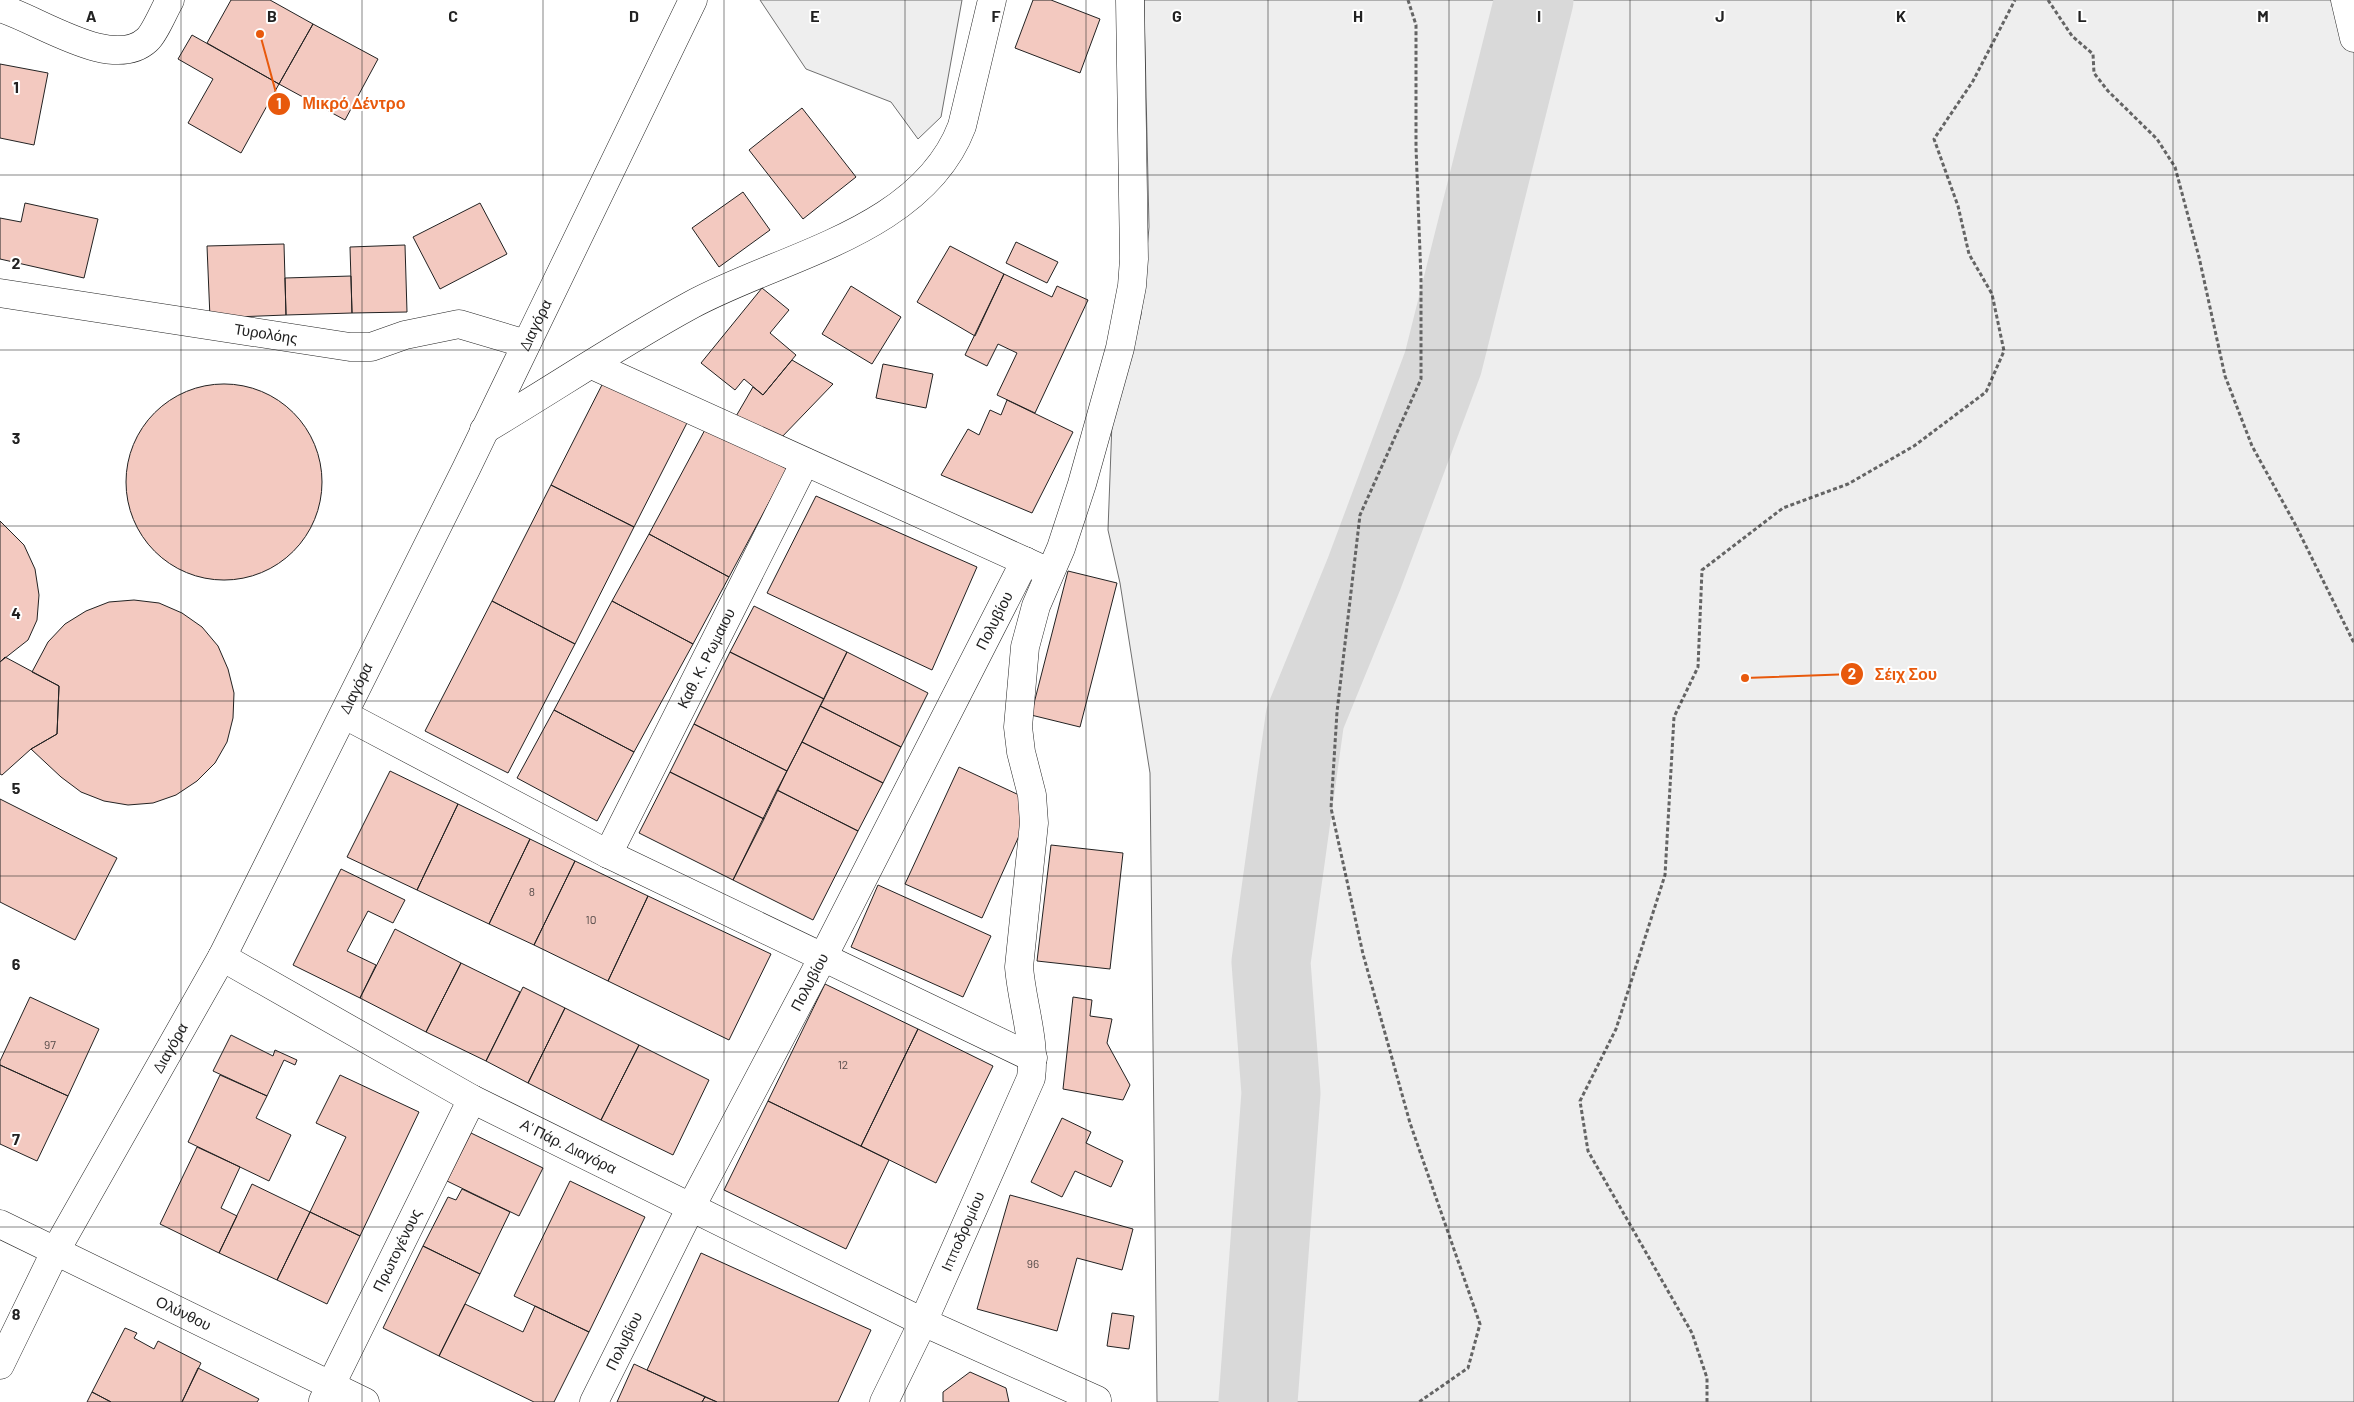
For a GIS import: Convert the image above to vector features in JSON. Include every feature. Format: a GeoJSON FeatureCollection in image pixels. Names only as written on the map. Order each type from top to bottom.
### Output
{"type":"FeatureCollection","features":[{"type":"Feature","properties":{"kind":"main road"},"geometry":{"type":"LineString","coordinates":[[0,8],[89,45],[108,51],[128,51],[148,40],[170,0]]}},
{"type":"Feature","properties":{"kind":"main road","name":"Διαγόρα"},"geometry":{"type":"LineString","coordinates":[[0,1365],[56,1250],[222,958],[345,715],[693,0]]}},
{"type":"Feature","properties":{"kind":"main road"},"geometry":{"type":"LineString","coordinates":[[484,430],[592,365],[657,323],[728,286],[838,240],[861,228],[887,213],[923,184],[947,158],[962,126],[992,0]]}},
{"type":"Feature","properties":{"kind":"main road","name":"Ιπποδρομίου"},"geometry":{"type":"LineString","coordinates":[[884,1402],[923,1322],[1031,1078],[1033,1058],[1021,991],[1019,967],[1034,823],[1032,795],[1021,752],[1018,707],[1029,624],[1051,573],[1082,484],[1120,348],[1130,304],[1134,259],[1130,0]]}},
{"type":"Feature","properties":{"kind":"main road"},"geometry":{"type":"LineString","coordinates":[[2345,0],[2354,38]]}},
{"type":"Feature","properties":{"kind":"main road","name":"Τυρολόης"},"geometry":{"type":"LineString","coordinates":[[0,293],[350,347],[376,346],[405,335],[459,324],[526,344]]}},
{"type":"Feature","properties":{"kind":"main road"},"geometry":{"type":"LineString","coordinates":[[592,365],[1051,573]]}},
{"type":"Feature","properties":{"kind":"main road","name":"Καθ. Κ. Ρωμαιου"},"geometry":{"type":"LineString","coordinates":[[608,854],[805,462]]}},
{"type":"Feature","properties":{"kind":"main road","name":"Πολυβίου"},"geometry":{"type":"LineString","coordinates":[[594,1402],[691,1207],[823,957],[1024,561]]}},
{"type":"Feature","properties":{"kind":"main road"},"geometry":{"type":"LineString","coordinates":[[345,715],[608,854],[1033,1058]]}},
{"type":"Feature","properties":{"kind":"main road","name":"Α' Πάρ. Διαγόρα"},"geometry":{"type":"LineString","coordinates":[[222,958],[472,1099],[923,1322],[1097,1400]]}},
{"type":"Feature","properties":{"kind":"main road","name":"Πρωτογένους"},"geometry":{"type":"LineString","coordinates":[[327,1394],[472,1099]]}},
{"type":"Feature","properties":{"kind":"main road","name":"Ολύνθου"},"geometry":{"type":"LineString","coordinates":[[0,1224],[56,1250],[327,1394],[366,1402]]}},
{"type":"Feature","properties":{"kind":"path"},"geometry":{"type":"LineString","coordinates":[[1408,0],[1416,25],[1416,148],[1421,279],[1421,379],[1360,515],[1337,712],[1331,808],[1362,954],[1410,1122],[1480,1324],[1468,1368],[1419,1402]]}},
{"type":"Feature","properties":{"kind":"path"},"geometry":{"type":"LineString","coordinates":[[1707,1402],[1707,1378],[1692,1333],[1588,1151],[1580,1101],[1616,1030],[1665,875],[1674,717],[1698,667],[1702,570],[1782,508],[1848,484],[1914,446],[1986,392],[2004,351],[1992,294],[1969,254],[1958,206],[1934,140],[1973,81],[2014,0]]}},
{"type":"Feature","properties":{"kind":"path"},"geometry":{"type":"LineString","coordinates":[[2048,0],[2072,36],[2093,54],[2094,72],[2108,91],[2157,140],[2175,167],[2199,257],[2225,376],[2252,446],[2295,524],[2354,643]]}},
{"type":"Feature","properties":{"kind":"shaded area"},"geometry":{"type":"Polygon","coordinates":[[[760,0],[962,0],[941,117],[918,139],[891,102],[806,69],[760,0]]]}},
{"type":"Feature","properties":{"kind":"shaded area"},"geometry":{"type":"Polygon","coordinates":[[[1144,0],[2354,0],[2354,1402],[1157,1402],[1150,773],[1120,583],[1108,530],[1112,422],[1141,315],[1149,227],[1144,0]]]}},
{"type":"Feature","properties":{"kind":"building"},"geometry":{"type":"Polygon","coordinates":[[[231,0],[270,0],[313,24],[279,84],[207,43],[231,0]]]}},
{"type":"Feature","properties":{"kind":"building"},"geometry":{"type":"Polygon","coordinates":[[[1033,0],[1051,0],[1100,19],[1080,73],[1015,48],[1033,0]]]}},
{"type":"Feature","properties":{"kind":"building"},"geometry":{"type":"Polygon","coordinates":[[[313,24],[378,59],[345,120],[279,84],[313,24]]]}},
{"type":"Feature","properties":{"kind":"building"},"geometry":{"type":"Polygon","coordinates":[[[192,35],[279,84],[241,153],[188,123],[213,79],[178,59],[192,35]]]}},
{"type":"Feature","properties":{"kind":"building"},"geometry":{"type":"Polygon","coordinates":[[[0,64],[48,73],[34,145],[0,138],[0,64]]]}},
{"type":"Feature","properties":{"kind":"building"},"geometry":{"type":"Polygon","coordinates":[[[802,108],[856,177],[803,219],[749,150],[802,108]]]}},
{"type":"Feature","properties":{"kind":"building"},"geometry":{"type":"Polygon","coordinates":[[[743,192],[770,230],[719,267],[692,228],[743,192]]]}},
{"type":"Feature","properties":{"kind":"building"},"geometry":{"type":"Polygon","coordinates":[[[25,203],[98,219],[84,278],[0,259],[0,218],[21,222],[25,203]]]}},
{"type":"Feature","properties":{"kind":"building"},"geometry":{"type":"Polygon","coordinates":[[[480,203],[507,254],[440,289],[413,237],[480,203]]]}},
{"type":"Feature","properties":{"kind":"building"},"geometry":{"type":"Polygon","coordinates":[[[1016,242],[1058,262],[1047,283],[1006,263],[1016,242]]]}},
{"type":"Feature","properties":{"kind":"building"},"geometry":{"type":"Polygon","coordinates":[[[284,244],[286,315],[210,318],[207,246],[284,244]]]}},
{"type":"Feature","properties":{"kind":"building"},"geometry":{"type":"Polygon","coordinates":[[[405,245],[407,312],[352,313],[350,247],[405,245]]]}},
{"type":"Feature","properties":{"kind":"building"},"geometry":{"type":"Polygon","coordinates":[[[950,246],[1004,274],[975,336],[917,302],[950,246]]]}},
{"type":"Feature","properties":{"kind":"building"},"geometry":{"type":"Polygon","coordinates":[[[1004,274],[1052,297],[1057,286],[1088,300],[1035,413],[997,395],[1017,353],[998,344],[987,366],[965,355],[1004,274]]]}},
{"type":"Feature","properties":{"kind":"building"},"geometry":{"type":"Polygon","coordinates":[[[351,276],[352,313],[286,315],[285,278],[351,276]]]}},
{"type":"Feature","properties":{"kind":"building"},"geometry":{"type":"Polygon","coordinates":[[[851,286],[901,317],[872,364],[822,334],[851,286]]]}},
{"type":"Feature","properties":{"kind":"building"},"geometry":{"type":"Polygon","coordinates":[[[762,288],[789,310],[770,333],[796,355],[763,395],[744,379],[735,390],[701,363],[762,288]]]}},
{"type":"Feature","properties":{"kind":"building"},"geometry":{"type":"Polygon","coordinates":[[[792,360],[833,384],[779,440],[735,418],[753,387],[763,395],[792,360]]]}},
{"type":"Feature","properties":{"kind":"building"},"geometry":{"type":"Polygon","coordinates":[[[883,364],[933,374],[926,408],[876,398],[883,364]]]}},
{"type":"Feature","properties":{"kind":"building"},"geometry":{"type":"Polygon","coordinates":[[[607,375],[690,417],[634,527],[551,485],[607,375]]]}},
{"type":"Feature","properties":{"kind":"building"},"geometry":{"type":"Polygon","coordinates":[[[234,384],[262,391],[279,400],[294,412],[306,427],[315,444],[321,463],[321,501],[315,520],[306,537],[294,552],[279,564],[262,573],[243,579],[214,580],[186,573],[169,564],[154,552],[142,537],[133,520],[127,501],[126,472],[133,444],[142,427],[154,412],[169,400],[186,391],[205,385],[234,384]]]}},
{"type":"Feature","properties":{"kind":"building"},"geometry":{"type":"Polygon","coordinates":[[[1007,400],[1073,432],[1032,513],[941,475],[968,429],[979,435],[990,410],[1001,415],[1007,400]]]}},
{"type":"Feature","properties":{"kind":"building"},"geometry":{"type":"Polygon","coordinates":[[[707,426],[787,469],[729,577],[649,534],[707,426]]]}},
{"type":"Feature","properties":{"kind":"building"},"geometry":{"type":"Polygon","coordinates":[[[551,485],[634,527],[575,644],[492,601],[551,485]]]}},
{"type":"Feature","properties":{"kind":"building"},"geometry":{"type":"Polygon","coordinates":[[[816,496],[977,567],[932,670],[767,593],[816,496]]]}},
{"type":"Feature","properties":{"kind":"building"},"geometry":{"type":"Polygon","coordinates":[[[0,521],[24,545],[35,569],[39,595],[37,620],[28,640],[0,662],[0,521]]]}},
{"type":"Feature","properties":{"kind":"building"},"geometry":{"type":"Polygon","coordinates":[[[649,534],[729,577],[693,644],[612,601],[649,534]]]}},
{"type":"Feature","properties":{"kind":"building"},"geometry":{"type":"Polygon","coordinates":[[[1068,571],[1117,583],[1080,727],[1031,715],[1068,571]]]}},
{"type":"Feature","properties":{"kind":"building"},"geometry":{"type":"Polygon","coordinates":[[[134,600],[159,603],[182,613],[202,627],[218,646],[228,669],[234,693],[233,718],[227,742],[215,763],[197,781],[176,795],[153,803],[128,805],[104,801],[81,792],[61,777],[31,749],[57,734],[59,686],[32,672],[48,642],[65,624],[86,611],[109,602],[134,600]]]}},
{"type":"Feature","properties":{"kind":"building"},"geometry":{"type":"Polygon","coordinates":[[[492,601],[575,644],[508,773],[425,731],[492,601]]]}},
{"type":"Feature","properties":{"kind":"building"},"geometry":{"type":"Polygon","coordinates":[[[612,601],[693,644],[634,752],[554,710],[612,601]]]}},
{"type":"Feature","properties":{"kind":"building"},"geometry":{"type":"Polygon","coordinates":[[[754,606],[847,652],[824,699],[730,652],[754,606]]]}},
{"type":"Feature","properties":{"kind":"building"},"geometry":{"type":"Polygon","coordinates":[[[730,652],[824,699],[787,771],[694,724],[730,652]]]}},
{"type":"Feature","properties":{"kind":"building"},"geometry":{"type":"Polygon","coordinates":[[[847,652],[928,693],[901,747],[820,706],[847,652]]]}},
{"type":"Feature","properties":{"kind":"building"},"geometry":{"type":"Polygon","coordinates":[[[5,657],[59,686],[57,734],[31,749],[2,775],[0,774],[0,662],[5,657]]]}},
{"type":"Feature","properties":{"kind":"building"},"geometry":{"type":"Polygon","coordinates":[[[820,706],[901,747],[883,783],[802,742],[820,706]]]}},
{"type":"Feature","properties":{"kind":"building"},"geometry":{"type":"Polygon","coordinates":[[[554,710],[634,752],[597,821],[517,778],[554,710]]]}},
{"type":"Feature","properties":{"kind":"building"},"geometry":{"type":"Polygon","coordinates":[[[694,724],[787,771],[764,819],[670,772],[694,724]]]}},
{"type":"Feature","properties":{"kind":"building"},"geometry":{"type":"Polygon","coordinates":[[[802,742],[883,783],[858,831],[777,790],[802,742]]]}},
{"type":"Feature","properties":{"kind":"building"},"geometry":{"type":"Polygon","coordinates":[[[959,767],[1019,795],[1028,816],[982,918],[905,884],[959,767]]]}},
{"type":"Feature","properties":{"kind":"building"},"geometry":{"type":"Polygon","coordinates":[[[390,771],[458,804],[417,890],[347,857],[390,771]]]}},
{"type":"Feature","properties":{"kind":"building"},"geometry":{"type":"Polygon","coordinates":[[[670,772],[764,819],[733,880],[639,833],[670,772]]]}},
{"type":"Feature","properties":{"kind":"building"},"geometry":{"type":"Polygon","coordinates":[[[777,790],[858,831],[813,920],[733,880],[777,790]]]}},
{"type":"Feature","properties":{"kind":"building"},"geometry":{"type":"Polygon","coordinates":[[[0,799],[117,858],[75,940],[0,902],[0,799]]]}},
{"type":"Feature","properties":{"kind":"building"},"geometry":{"type":"Polygon","coordinates":[[[458,804],[530,839],[489,924],[417,890],[458,804]]]}},
{"type":"Feature","properties":{"kind":"building"},"geometry":{"type":"Polygon","coordinates":[[[530,839],[575,861],[534,945],[489,924],[530,839]]]}},
{"type":"Feature","properties":{"kind":"building"},"geometry":{"type":"Polygon","coordinates":[[[1051,845],[1123,853],[1110,969],[1037,961],[1051,845]]]}},
{"type":"Feature","properties":{"kind":"building"},"geometry":{"type":"Polygon","coordinates":[[[575,861],[648,896],[608,981],[534,945],[575,861]]]}},
{"type":"Feature","properties":{"kind":"building"},"geometry":{"type":"Polygon","coordinates":[[[341,869],[405,900],[393,923],[368,911],[347,951],[376,965],[360,998],[293,965],[341,869]]]}},
{"type":"Feature","properties":{"kind":"building"},"geometry":{"type":"Polygon","coordinates":[[[878,885],[991,936],[963,997],[851,947],[878,885]]]}},
{"type":"Feature","properties":{"kind":"building"},"geometry":{"type":"Polygon","coordinates":[[[648,896],[771,954],[729,1040],[608,981],[648,896]]]}},
{"type":"Feature","properties":{"kind":"building"},"geometry":{"type":"Polygon","coordinates":[[[395,929],[461,963],[426,1032],[360,998],[395,929]]]}},
{"type":"Feature","properties":{"kind":"building"},"geometry":{"type":"Polygon","coordinates":[[[461,963],[520,992],[486,1061],[426,1032],[461,963]]]}},
{"type":"Feature","properties":{"kind":"building"},"geometry":{"type":"Polygon","coordinates":[[[825,984],[918,1029],[861,1146],[768,1101],[825,984]]]}},
{"type":"Feature","properties":{"kind":"building"},"geometry":{"type":"Polygon","coordinates":[[[523,987],[565,1008],[528,1083],[486,1061],[523,987]]]}},
{"type":"Feature","properties":{"kind":"building"},"geometry":{"type":"Polygon","coordinates":[[[30,997],[99,1029],[68,1096],[0,1065],[0,1061],[30,997]]]}},
{"type":"Feature","properties":{"kind":"building"},"geometry":{"type":"Polygon","coordinates":[[[1073,997],[1092,1000],[1090,1016],[1112,1019],[1107,1043],[1130,1085],[1123,1100],[1063,1089],[1073,997]]]}},
{"type":"Feature","properties":{"kind":"building"},"geometry":{"type":"Polygon","coordinates":[[[565,1008],[639,1045],[601,1120],[528,1083],[565,1008]]]}},
{"type":"Feature","properties":{"kind":"building"},"geometry":{"type":"Polygon","coordinates":[[[918,1029],[993,1066],[936,1183],[861,1146],[918,1029]]]}},
{"type":"Feature","properties":{"kind":"building"},"geometry":{"type":"Polygon","coordinates":[[[231,1035],[273,1056],[275,1050],[297,1060],[295,1065],[284,1060],[267,1096],[213,1071],[231,1035]]]}},
{"type":"Feature","properties":{"kind":"building"},"geometry":{"type":"Polygon","coordinates":[[[639,1045],[709,1080],[673,1155],[601,1120],[639,1045]]]}},
{"type":"Feature","properties":{"kind":"building"},"geometry":{"type":"Polygon","coordinates":[[[0,1065],[68,1096],[37,1161],[0,1144],[0,1065]]]}},
{"type":"Feature","properties":{"kind":"building"},"geometry":{"type":"Polygon","coordinates":[[[220,1075],[267,1096],[256,1118],[291,1135],[269,1181],[188,1142],[220,1075]]]}},
{"type":"Feature","properties":{"kind":"building"},"geometry":{"type":"Polygon","coordinates":[[[340,1075],[419,1112],[360,1236],[310,1212],[346,1137],[316,1123],[340,1075]]]}},
{"type":"Feature","properties":{"kind":"building"},"geometry":{"type":"Polygon","coordinates":[[[768,1101],[889,1160],[846,1249],[724,1190],[768,1101]]]}},
{"type":"Feature","properties":{"kind":"building"},"geometry":{"type":"Polygon","coordinates":[[[1062,1118],[1091,1132],[1086,1143],[1123,1161],[1111,1187],[1075,1171],[1062,1197],[1031,1182],[1062,1118]]]}},
{"type":"Feature","properties":{"kind":"building"},"geometry":{"type":"Polygon","coordinates":[[[471,1133],[543,1168],[519,1216],[447,1181],[471,1133]]]}},
{"type":"Feature","properties":{"kind":"building"},"geometry":{"type":"Polygon","coordinates":[[[197,1147],[240,1167],[221,1208],[237,1216],[219,1253],[160,1224],[197,1147]]]}},
{"type":"Feature","properties":{"kind":"building"},"geometry":{"type":"Polygon","coordinates":[[[570,1181],[645,1217],[589,1332],[514,1296],[570,1181]]]}},
{"type":"Feature","properties":{"kind":"building"},"geometry":{"type":"Polygon","coordinates":[[[252,1184],[310,1212],[277,1280],[219,1253],[252,1184]]]}},
{"type":"Feature","properties":{"kind":"building"},"geometry":{"type":"Polygon","coordinates":[[[462,1189],[510,1212],[480,1274],[423,1246],[448,1197],[456,1200],[462,1189]]]}},
{"type":"Feature","properties":{"kind":"building"},"geometry":{"type":"Polygon","coordinates":[[[1010,1195],[1133,1229],[1122,1270],[1077,1258],[1057,1331],[977,1309],[1010,1195]]]}},
{"type":"Feature","properties":{"kind":"building"},"geometry":{"type":"Polygon","coordinates":[[[310,1212],[360,1236],[327,1304],[277,1280],[310,1212]]]}},
{"type":"Feature","properties":{"kind":"building"},"geometry":{"type":"Polygon","coordinates":[[[423,1246],[480,1274],[439,1356],[383,1328],[423,1246]]]}},
{"type":"Feature","properties":{"kind":"building"},"geometry":{"type":"Polygon","coordinates":[[[701,1253],[871,1330],[838,1402],[717,1402],[647,1370],[701,1253]]]}},
{"type":"Feature","properties":{"kind":"building"},"geometry":{"type":"Polygon","coordinates":[[[465,1304],[523,1332],[535,1306],[589,1332],[554,1402],[534,1402],[439,1356],[465,1304]]]}},
{"type":"Feature","properties":{"kind":"building"},"geometry":{"type":"Polygon","coordinates":[[[1112,1313],[1134,1316],[1129,1349],[1107,1346],[1112,1313]]]}},
{"type":"Feature","properties":{"kind":"building"},"geometry":{"type":"Polygon","coordinates":[[[125,1328],[137,1333],[134,1338],[154,1349],[158,1341],[201,1363],[182,1402],[111,1402],[92,1392],[125,1328]]]}},
{"type":"Feature","properties":{"kind":"building"},"geometry":{"type":"Polygon","coordinates":[[[634,1364],[705,1397],[702,1402],[617,1402],[634,1364]]]}},
{"type":"Feature","properties":{"kind":"building"},"geometry":{"type":"Polygon","coordinates":[[[198,1368],[259,1399],[257,1402],[182,1402],[198,1368]]]}},
{"type":"Feature","properties":{"kind":"building"},"geometry":{"type":"Polygon","coordinates":[[[970,1372],[1006,1388],[1009,1402],[943,1402],[943,1392],[970,1372]]]}},
{"type":"Feature","properties":{"kind":"building"},"geometry":{"type":"Polygon","coordinates":[[[92,1392],[111,1402],[87,1402],[92,1392]]]}},
{"type":"Feature","properties":{"kind":"building"},"geometry":{"type":"Polygon","coordinates":[[[705,1397],[717,1402],[702,1402],[705,1397]]]}},
{"type":"Feature","properties":{"kind":"waterway"},"geometry":{"type":"LineString","coordinates":[[1258,1402],[1281,1093],[1271,962],[1305,718],[1364,574],[1443,363],[1534,0]]}},
{"type":"Feature","properties":{"kind":"place","name":"Μικρό Δέντρο"},"geometry":{"type":"Point","coordinates":[260,34]}},
{"type":"Feature","properties":{"kind":"place","name":"Σέιχ Σου"},"geometry":{"type":"Point","coordinates":[1745,678]}}]}
